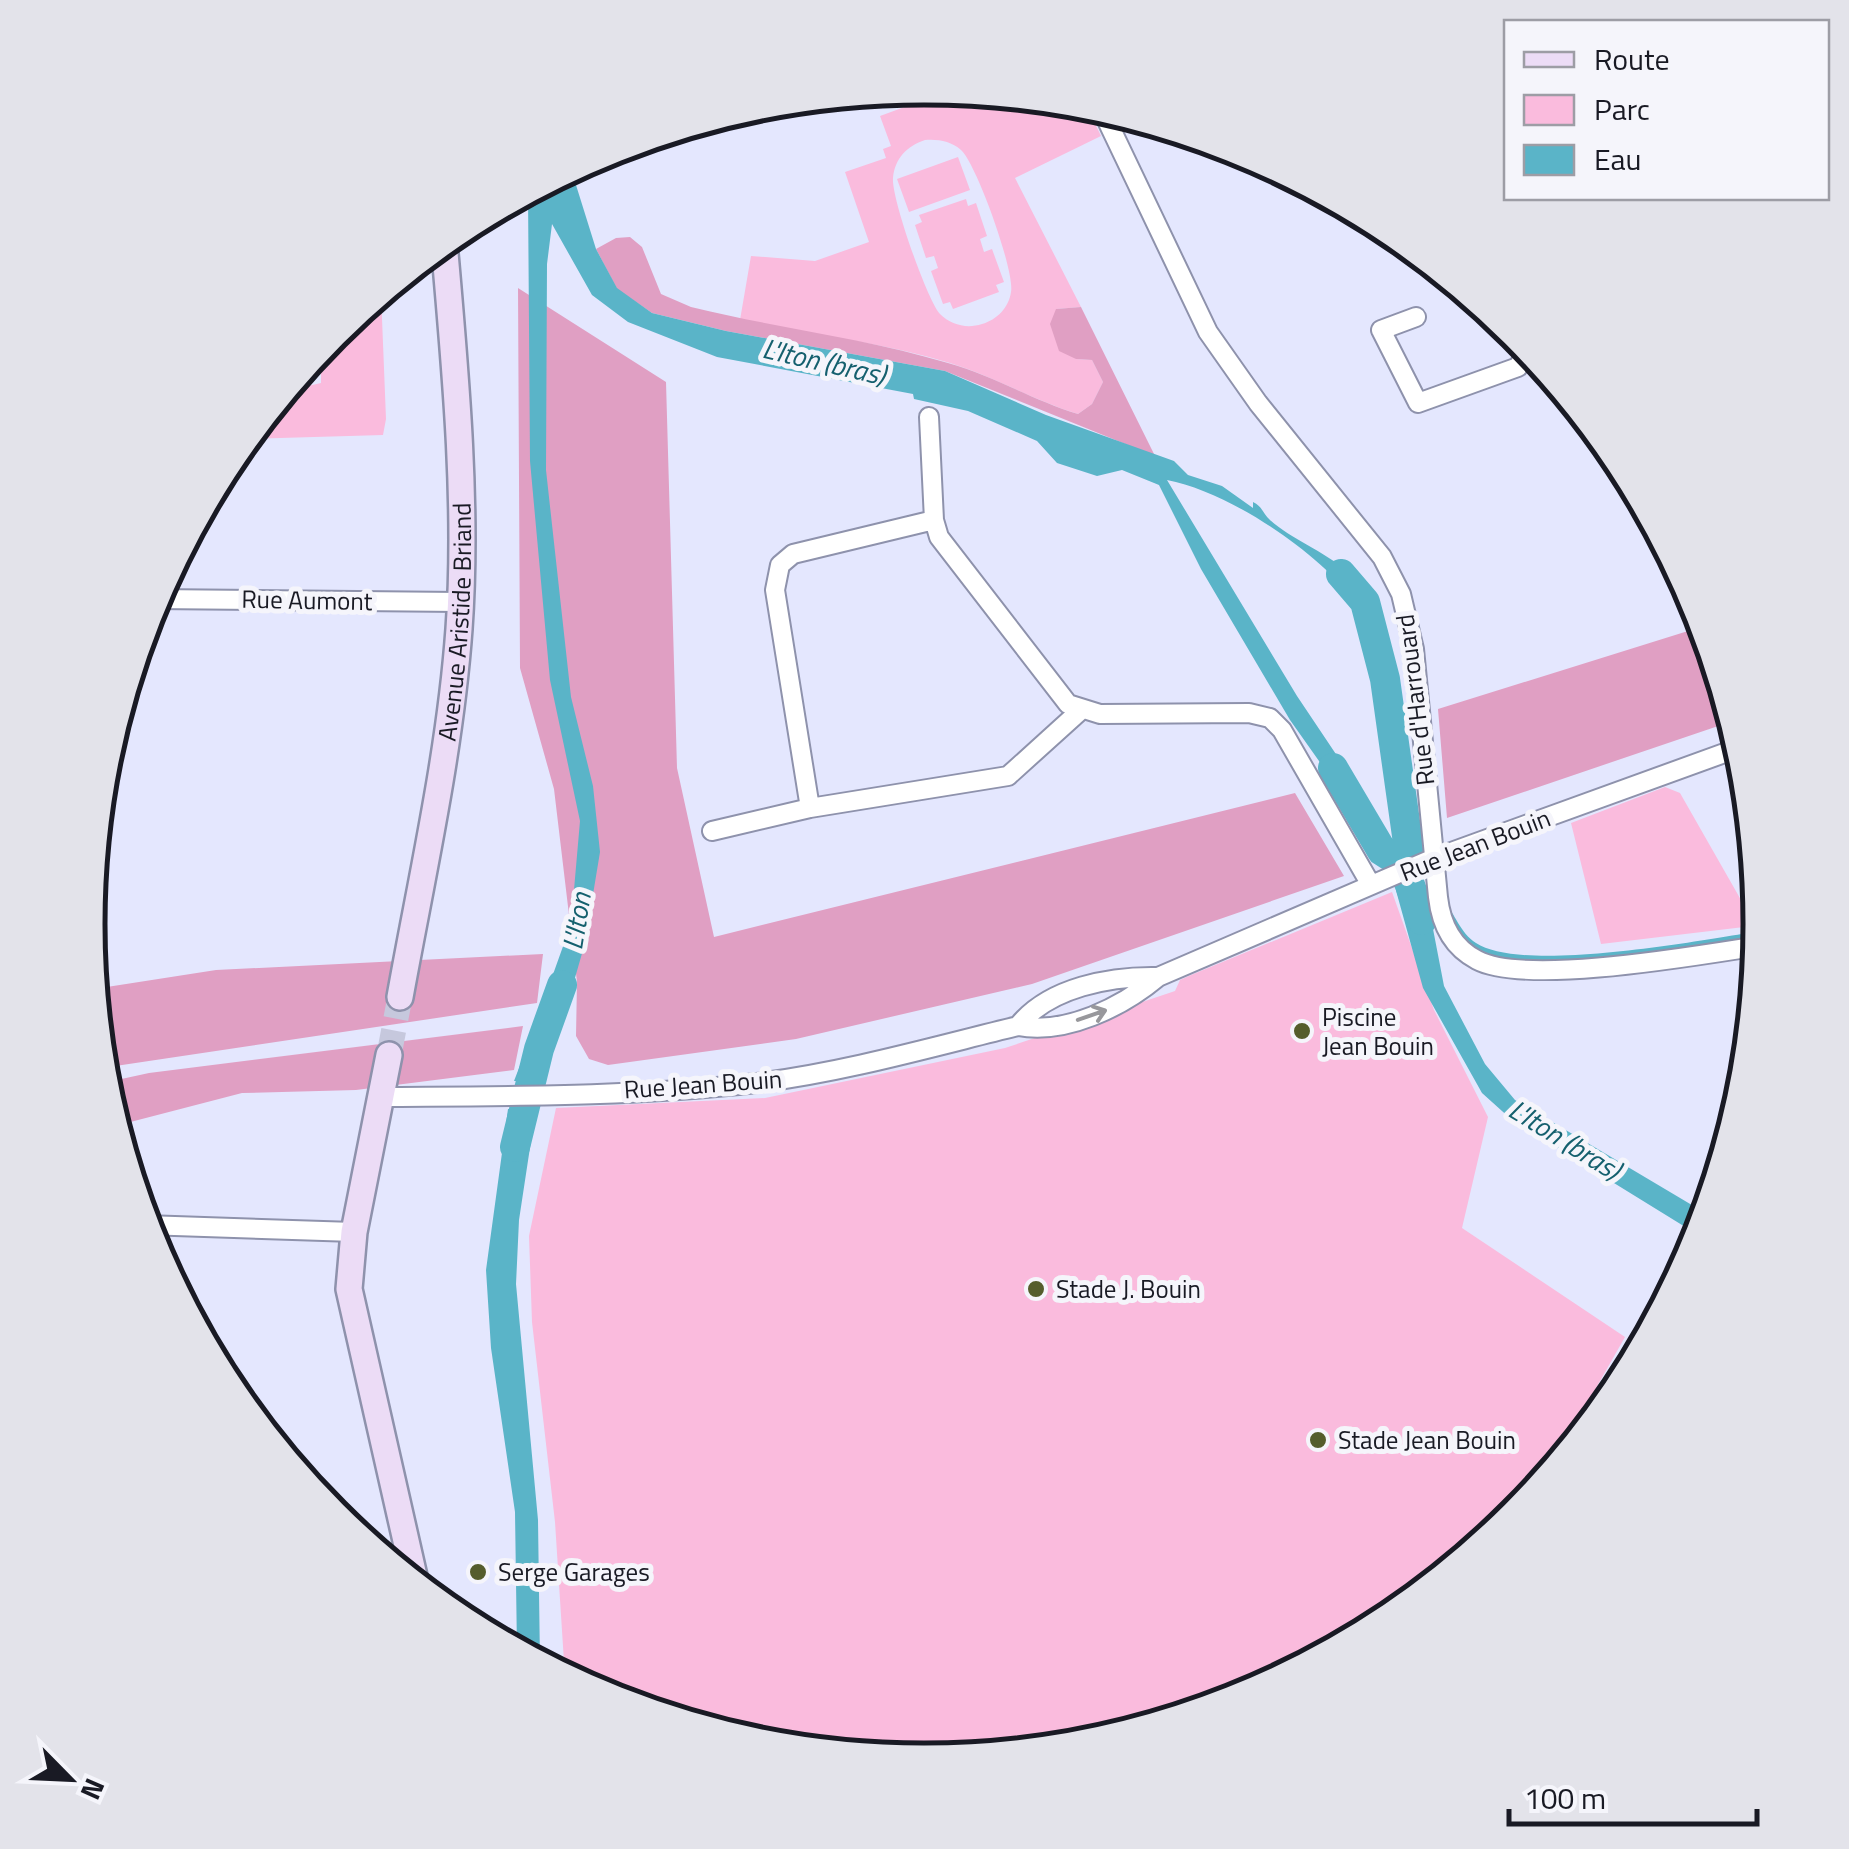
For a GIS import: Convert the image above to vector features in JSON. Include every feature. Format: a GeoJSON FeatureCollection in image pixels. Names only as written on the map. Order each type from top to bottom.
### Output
{"type":"FeatureCollection","features":[{"type":"Feature","properties":{"kind":"main road","name":"Avenue Aristide Briand"},"geometry":{"type":"LineString","coordinates":[[400,998],[448,737],[460,602],[456,419],[443,261]]}},
{"type":"Feature","properties":{"kind":"main road"},"geometry":{"type":"LineString","coordinates":[[390,1055],[349,1263],[352,1313],[411,1563]]}},
{"type":"Feature","properties":{"kind":"street","name":"Rue d'Harrouard"},"geometry":{"type":"LineString","coordinates":[[1110,127],[1208,332],[1394,577],[1414,649],[1427,861],[1439,905],[1458,946],[1493,966],[1607,968],[1743,948]]}},
{"type":"Feature","properties":{"kind":"street"},"geometry":{"type":"LineString","coordinates":[[1416,316],[1382,330],[1418,403],[1518,367],[1521,362]]}},
{"type":"Feature","properties":{"kind":"street"},"geometry":{"type":"LineString","coordinates":[[929,417],[934,520],[947,553],[1059,698],[1081,710],[1100,714],[1250,713],[1270,718],[1282,730],[1379,882]]}},
{"type":"Feature","properties":{"kind":"street"},"geometry":{"type":"LineString","coordinates":[[810,808],[776,590],[780,565],[793,554],[934,520]]}},
{"type":"Feature","properties":{"kind":"street","name":"Rue Aumont"},"geometry":{"type":"LineString","coordinates":[[173,599],[460,602]]}},
{"type":"Feature","properties":{"kind":"street"},"geometry":{"type":"LineString","coordinates":[[712,830],[810,808],[1008,776],[1081,710]]}},
{"type":"Feature","properties":{"kind":"street","name":"Rue Jean Bouin"},"geometry":{"type":"LineString","coordinates":[[382,1097],[540,1096],[756,1083],[851,1066],[1018,1026],[1043,1031],[1106,1010],[1137,995],[1158,978],[1427,861],[1725,753]]}},
{"type":"Feature","properties":{"kind":"street","name":"Rue Jean Bouin"},"geometry":{"type":"LineString","coordinates":[[1018,1026],[1045,1001],[1113,980],[1158,978]]}},
{"type":"Feature","properties":{"kind":"street"},"geometry":{"type":"LineString","coordinates":[[163,1226],[354,1232]]}},
{"type":"Feature","properties":{"kind":"green space"},"geometry":{"type":"Polygon","coordinates":[[[908,106],[1031,112],[1095,123],[1101,136],[1015,178],[1081,307],[1056,309],[1076,359],[1092,360],[1103,382],[1092,404],[1078,414],[924,356],[740,320],[751,256],[815,261],[869,242],[845,172],[886,158],[883,149],[891,146],[880,116],[908,106]],[[925,140],[907,149],[896,164],[894,189],[934,305],[949,321],[971,326],[987,322],[1005,308],[1011,280],[1001,241],[968,159],[944,141],[925,140]]]}},
{"type":"Feature","properties":{"kind":"green space"},"geometry":{"type":"Polygon","coordinates":[[[958,157],[970,190],[909,212],[897,179],[958,157]]]}},
{"type":"Feature","properties":{"kind":"green space"},"geometry":{"type":"Polygon","coordinates":[[[966,199],[968,206],[976,203],[987,236],[980,239],[984,252],[992,249],[1004,282],[996,285],[999,292],[953,309],[950,302],[943,304],[931,271],[938,268],[934,256],[926,258],[915,225],[922,222],[919,215],[966,199]]]}},
{"type":"Feature","properties":{"kind":"green space"},"geometry":{"type":"Polygon","coordinates":[[[382,310],[386,419],[383,435],[265,438],[306,386],[321,383],[321,370],[382,310]]]}},
{"type":"Feature","properties":{"kind":"green space"},"geometry":{"type":"Polygon","coordinates":[[[1665,787],[1680,793],[1743,904],[1744,927],[1601,944],[1571,823],[1665,787]]]}},
{"type":"Feature","properties":{"kind":"green space"},"geometry":{"type":"Polygon","coordinates":[[[1392,892],[1434,1010],[1488,1117],[1462,1228],[1625,1337],[1580,1416],[1541,1465],[1465,1541],[1380,1606],[1334,1634],[1238,1682],[1188,1701],[1084,1728],[1031,1737],[924,1744],[818,1737],[712,1716],[661,1701],[564,1660],[555,1522],[532,1322],[529,1236],[556,1108],[765,1098],[1005,1048],[1175,991],[1180,980],[1392,892]]]}},
{"type":"Feature","properties":{"kind":"shaded area"},"geometry":{"type":"Polygon","coordinates":[[[630,237],[642,247],[661,294],[691,307],[917,354],[965,368],[1078,414],[1092,404],[1103,382],[1092,360],[1076,359],[1059,351],[1050,324],[1056,309],[1081,307],[1155,456],[945,371],[726,331],[652,313],[617,289],[596,249],[616,238],[630,237]]]}},
{"type":"Feature","properties":{"kind":"shaded area"},"geometry":{"type":"Polygon","coordinates":[[[518,288],[666,382],[677,768],[714,937],[1295,793],[1344,876],[1032,984],[796,1039],[608,1065],[589,1059],[576,1036],[577,982],[554,789],[520,668],[518,288]]]}},
{"type":"Feature","properties":{"kind":"shaded area"},"geometry":{"type":"Polygon","coordinates":[[[1689,631],[1719,726],[1447,818],[1438,709],[1689,631]]]}},
{"type":"Feature","properties":{"kind":"shaded area"},"geometry":{"type":"Polygon","coordinates":[[[543,954],[537,1003],[118,1066],[108,987],[216,970],[543,954]]]}},
{"type":"Feature","properties":{"kind":"shaded area"},"geometry":{"type":"Polygon","coordinates":[[[523,1026],[514,1070],[356,1090],[242,1093],[130,1122],[120,1079],[523,1026]]]}},
{"type":"Feature","properties":{"kind":"water"},"geometry":{"type":"Polygon","coordinates":[[[576,184],[596,249],[617,288],[652,313],[726,331],[945,371],[1046,415],[1174,461],[1188,475],[1222,486],[1253,508],[1253,502],[1278,527],[1348,572],[1353,566],[1371,599],[1358,605],[1321,565],[1272,528],[1218,497],[1167,480],[1297,696],[1364,796],[1348,802],[1290,720],[1201,569],[1159,485],[1122,470],[1097,476],[1057,463],[1037,441],[968,411],[914,399],[913,394],[717,357],[628,322],[592,295],[552,224],[547,264],[546,470],[571,697],[593,786],[600,852],[585,943],[562,1023],[536,1022],[571,924],[580,821],[550,680],[530,461],[528,208],[576,184]]]}},
{"type":"Feature","properties":{"kind":"water"},"geometry":{"type":"Polygon","coordinates":[[[1390,679],[1407,785],[1394,791],[1378,680],[1390,679]]]}},
{"type":"Feature","properties":{"kind":"water"},"geometry":{"type":"Polygon","coordinates":[[[1411,805],[1416,852],[1383,866],[1358,825],[1378,818],[1397,849],[1401,848],[1396,812],[1411,805]]]}},
{"type":"Feature","properties":{"kind":"water"},"geometry":{"type":"Polygon","coordinates":[[[1423,877],[1444,986],[1485,1064],[1515,1100],[1694,1206],[1686,1227],[1512,1120],[1482,1093],[1423,988],[1395,887],[1423,877]]]}},
{"type":"Feature","properties":{"kind":"water"},"geometry":{"type":"Polygon","coordinates":[[[1444,902],[1466,934],[1476,943],[1499,952],[1614,952],[1744,934],[1743,939],[1660,952],[1539,964],[1484,956],[1459,933],[1444,902]]]}},
{"type":"Feature","properties":{"kind":"water"},"geometry":{"type":"Polygon","coordinates":[[[531,1037],[557,1039],[541,1081],[514,1081],[531,1037]]]}},
{"type":"Feature","properties":{"kind":"water"},"geometry":{"type":"Polygon","coordinates":[[[536,1108],[519,1220],[516,1284],[538,1520],[540,1647],[517,1635],[515,1512],[491,1348],[486,1270],[508,1109],[536,1108]]]}},
{"type":"Feature","properties":{"kind":"waterway","name":"L'Iton (bras)"},"geometry":{"type":"LineString","coordinates":[[1341,574],[1365,602],[1385,679],[1409,850]]}},
{"type":"Feature","properties":{"kind":"waterway","name":"L'Iton (bras)"},"geometry":{"type":"LineString","coordinates":[[1333,768],[1382,851],[1396,860],[1409,882],[1422,920]]}},
{"type":"Feature","properties":{"kind":"waterway","name":"L'Iton"},"geometry":{"type":"LineString","coordinates":[[515,1147],[539,1049],[562,985]]}},
{"type":"Feature","properties":{"kind":"tunnel"},"geometry":{"type":"LineString","coordinates":[[389,1055],[400,997]]}},
{"type":"Feature","properties":{"kind":"place","name":"Piscine Jean Bouin"},"geometry":{"type":"Point","coordinates":[1302,1031]}},
{"type":"Feature","properties":{"kind":"place","name":"Stade J. Bouin"},"geometry":{"type":"Point","coordinates":[1036,1289]}},
{"type":"Feature","properties":{"kind":"place","name":"Stade Jean Bouin"},"geometry":{"type":"Point","coordinates":[1318,1440]}},
{"type":"Feature","properties":{"kind":"place","name":"Serge Garages"},"geometry":{"type":"Point","coordinates":[478,1572]}}]}
